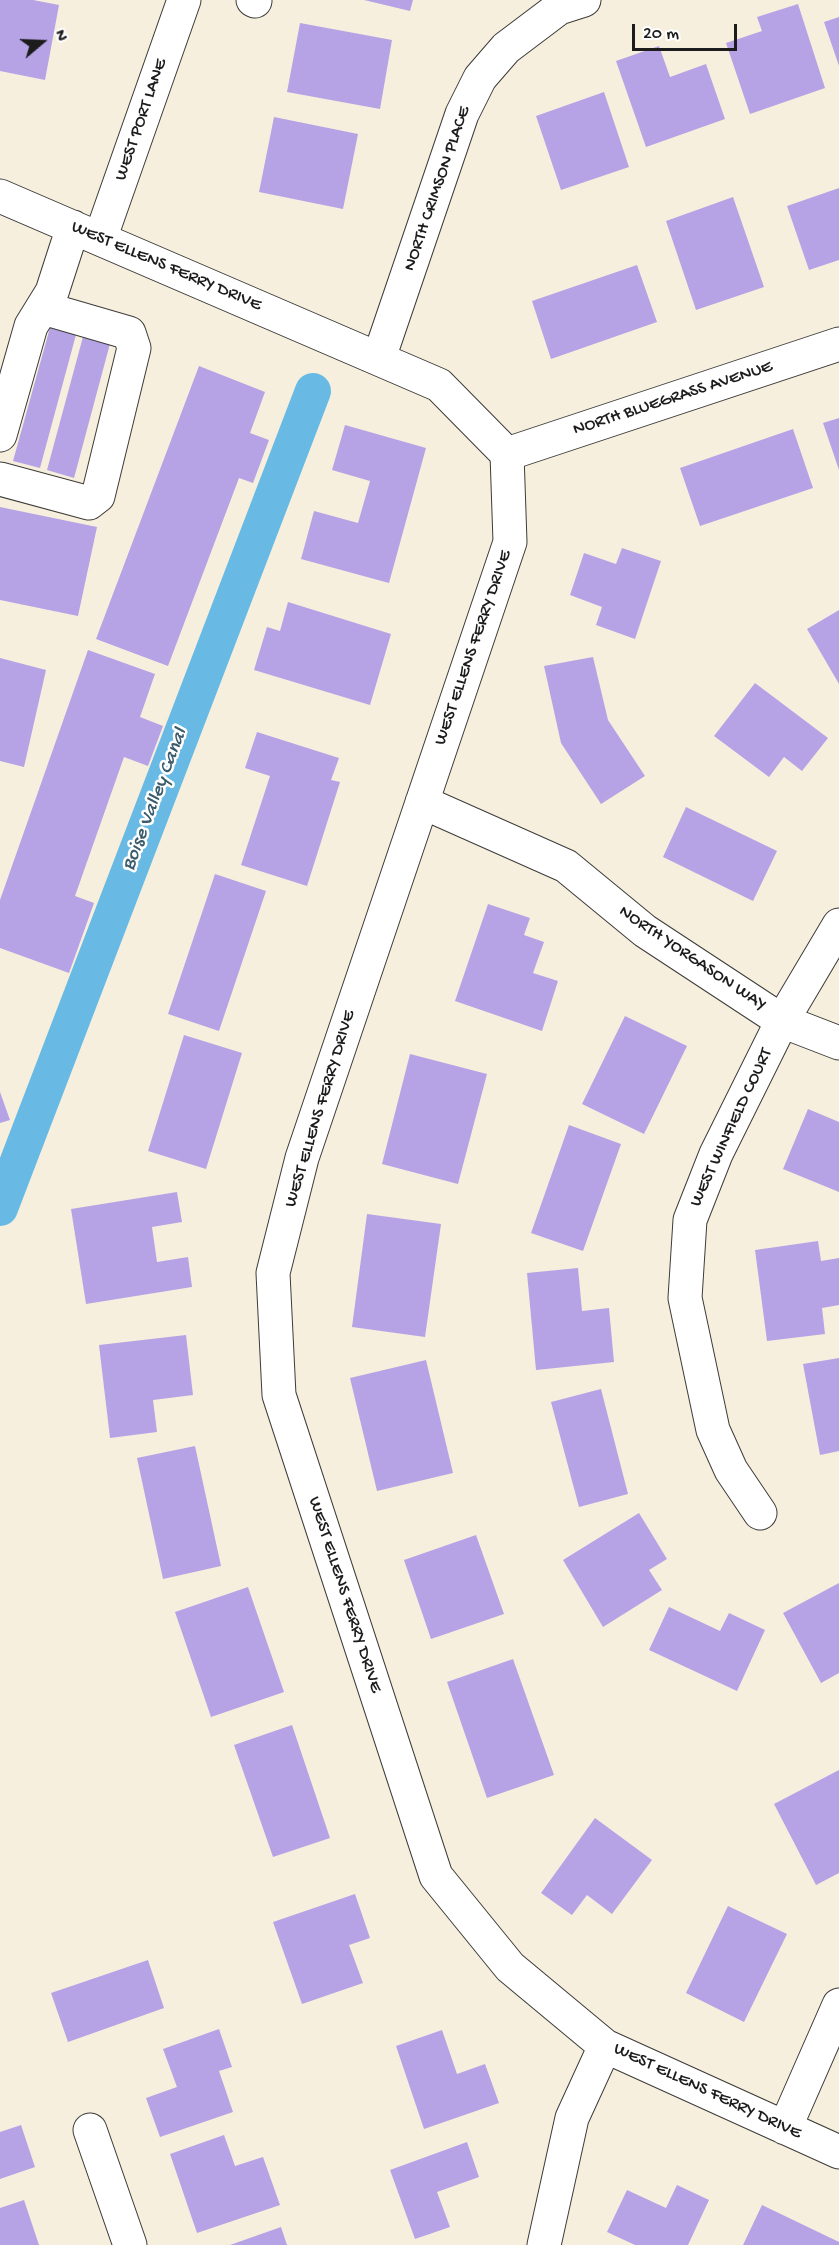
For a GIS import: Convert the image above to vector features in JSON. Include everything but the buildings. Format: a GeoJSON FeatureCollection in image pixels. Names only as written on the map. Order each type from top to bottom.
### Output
{"type":"FeatureCollection","features":[{"type":"Feature","properties":{"kind":"street","name":"WEST PORT LANE"},"geometry":{"type":"LineString","coordinates":[[0,435],[31,326],[87,233],[181,1]]}},
{"type":"Feature","properties":{"kind":"street","name":"NORTH CRIMSON PLACE"},"geometry":{"type":"LineString","coordinates":[[379,358],[462,114],[480,78],[506,48],[566,3]]}},
{"type":"Feature","properties":{"kind":"street","name":"WEST ELLENS FERRY DRIVE"},"geometry":{"type":"LineString","coordinates":[[0,196],[440,385],[507,454],[510,542],[302,1158],[273,1273],[279,1395],[436,1876],[510,1967],[606,2046],[839,2152]]}},
{"type":"Feature","properties":{"kind":"street"},"geometry":{"type":"LineString","coordinates":[[0,479],[88,503],[98,496],[134,348],[129,333],[43,308]]}},
{"type":"Feature","properties":{"kind":"street","name":"NORTH BLUEGRASS AVENUE"},"geometry":{"type":"LineString","coordinates":[[507,454],[839,344]]}},
{"type":"Feature","properties":{"kind":"street","name":"NORTH YORGASON WAY"},"geometry":{"type":"LineString","coordinates":[[422,802],[566,866],[645,931],[782,1021],[839,1043]]}},
{"type":"Feature","properties":{"kind":"street","name":"WEST WINFIELD COURT"},"geometry":{"type":"LineString","coordinates":[[760,1513],[731,1470],[713,1430],[685,1298],[690,1220],[716,1154],[782,1021],[839,925]]}},
{"type":"Feature","properties":{"kind":"street"},"geometry":{"type":"LineString","coordinates":[[784,2128],[839,2005]]}},
{"type":"Feature","properties":{"kind":"street"},"geometry":{"type":"LineString","coordinates":[[544,2245],[572,2118],[606,2046]]}},
{"type":"Feature","properties":{"kind":"street"},"geometry":{"type":"LineString","coordinates":[[90,2130],[130,2245]]}},
{"type":"Feature","properties":{"kind":"waterway","name":"Boise Valley Canal"},"geometry":{"type":"LineString","coordinates":[[0,1208],[313,391]]}}]}
